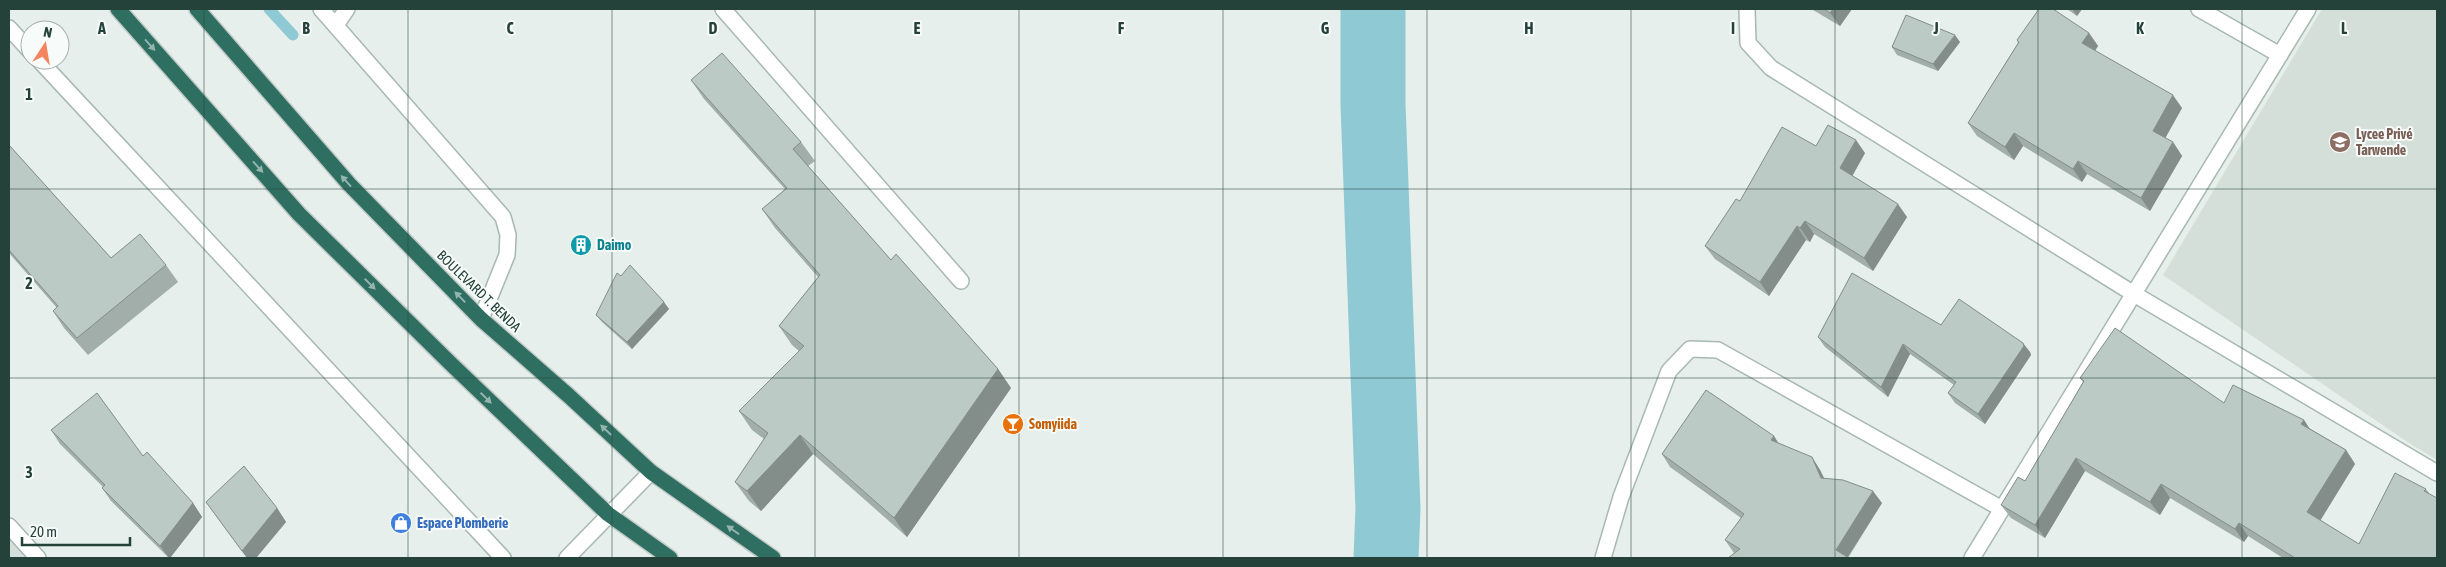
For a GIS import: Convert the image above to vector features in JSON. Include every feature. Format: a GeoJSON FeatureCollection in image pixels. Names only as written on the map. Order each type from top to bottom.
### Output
{"type":"FeatureCollection","features":[{"type":"Feature","properties":{"kind":"highway"},"geometry":{"type":"LineString","coordinates":[[118,9],[300,214],[449,362],[608,514],[670,558]]}},
{"type":"Feature","properties":{"kind":"highway","name":"BOULEVARD T. BENDA"},"geometry":{"type":"LineString","coordinates":[[198,9],[349,184],[481,319],[569,396],[651,472],[773,558]]}},
{"type":"Feature","properties":{"kind":"street"},"geometry":{"type":"LineString","coordinates":[[321,9],[503,217],[508,235],[507,255],[481,319]]}},
{"type":"Feature","properties":{"kind":"street"},"geometry":{"type":"LineString","coordinates":[[336,25],[347,9]]}},
{"type":"Feature","properties":{"kind":"street"},"geometry":{"type":"LineString","coordinates":[[723,9],[961,281]]}},
{"type":"Feature","properties":{"kind":"street"},"geometry":{"type":"LineString","coordinates":[[1747,9],[1748,43],[1771,68],[2134,294],[2437,474]]}},
{"type":"Feature","properties":{"kind":"street"},"geometry":{"type":"LineString","coordinates":[[2198,9],[2280,55]]}},
{"type":"Feature","properties":{"kind":"street"},"geometry":{"type":"LineString","coordinates":[[1972,558],[2308,9]]}},
{"type":"Feature","properties":{"kind":"street"},"geometry":{"type":"LineString","coordinates":[[9,28],[20,40]]}},
{"type":"Feature","properties":{"kind":"street"},"geometry":{"type":"LineString","coordinates":[[48,70],[503,558]]}},
{"type":"Feature","properties":{"kind":"street"},"geometry":{"type":"LineString","coordinates":[[1603,558],[1621,497],[1669,371],[1690,349],[1718,350],[2002,509]]}},
{"type":"Feature","properties":{"kind":"street"},"geometry":{"type":"LineString","coordinates":[[567,558],[651,472]]}},
{"type":"Feature","properties":{"kind":"street"},"geometry":{"type":"LineString","coordinates":[[9,526],[38,558]]}},
{"type":"Feature","properties":{"kind":"shaded area","name":"Lycee Privé Tarwende"},"geometry":{"type":"Polygon","coordinates":[[[2322,9],[2437,9],[2437,460],[2406,441],[2163,275],[2322,9]]]}},
{"type":"Feature","properties":{"kind":"shaded area"},"geometry":{"type":"Polygon","coordinates":[[[9,532],[30,558],[9,558],[9,532]]]}},
{"type":"Feature","properties":{"kind":"building"},"geometry":{"type":"Polygon","coordinates":[[[1824,9],[1833,9],[1830,13],[1824,9]]]}},
{"type":"Feature","properties":{"kind":"building"},"geometry":{"type":"Polygon","coordinates":[[[2039,9],[2053,9],[2089,33],[2082,43],[2173,95],[2153,131],[2173,142],[2141,198],[2078,161],[2073,169],[2014,133],[2005,147],[1968,123],[2019,42],[2017,40],[2039,9]]]}},
{"type":"Feature","properties":{"kind":"building"},"geometry":{"type":"Polygon","coordinates":[[[1906,15],[1955,35],[1933,64],[1892,47],[1906,15]]]}},
{"type":"Feature","properties":{"kind":"building"},"geometry":{"type":"Polygon","coordinates":[[[722,53],[801,142],[793,149],[891,260],[896,254],[998,369],[894,518],[800,435],[747,491],[735,482],[768,433],[739,411],[804,346],[779,326],[820,275],[762,209],[787,188],[691,80],[722,53]]]}},
{"type":"Feature","properties":{"kind":"building"},"geometry":{"type":"Polygon","coordinates":[[[1828,125],[1856,140],[1840,168],[1898,204],[1864,258],[1805,221],[1800,228],[1797,226],[1760,282],[1705,246],[1736,199],[1740,201],[1782,127],[1816,146],[1828,125]]]}},
{"type":"Feature","properties":{"kind":"building"},"geometry":{"type":"Polygon","coordinates":[[[9,145],[111,258],[140,234],[166,265],[77,338],[53,311],[58,306],[9,250],[9,145]]]}},
{"type":"Feature","properties":{"kind":"building"},"geometry":{"type":"Polygon","coordinates":[[[630,265],[664,302],[627,342],[596,315],[617,273],[621,276],[630,265]]]}},
{"type":"Feature","properties":{"kind":"building"},"geometry":{"type":"Polygon","coordinates":[[[1852,273],[1941,325],[1959,299],[2023,343],[2024,346],[1978,414],[1948,393],[1956,382],[1903,344],[1881,387],[1818,337],[1852,273]]]}},
{"type":"Feature","properties":{"kind":"building"},"geometry":{"type":"Polygon","coordinates":[[[2115,328],[2224,403],[2233,385],[2304,420],[2301,424],[2346,450],[2307,512],[2359,544],[2395,473],[2426,489],[2424,491],[2437,498],[2437,558],[2295,558],[2239,523],[2235,529],[2161,484],[2150,502],[2076,458],[2035,525],[2001,505],[2018,477],[2025,481],[2084,381],[2080,378],[2115,328]]]}},
{"type":"Feature","properties":{"kind":"building"},"geometry":{"type":"Polygon","coordinates":[[[1706,390],[1774,436],[1771,440],[1812,457],[1821,478],[1843,480],[1873,491],[1836,550],[1849,558],[1728,558],[1740,549],[1725,540],[1744,514],[1662,454],[1706,390]]]}},
{"type":"Feature","properties":{"kind":"building"},"geometry":{"type":"Polygon","coordinates":[[[97,393],[143,456],[147,452],[193,503],[160,546],[102,488],[105,485],[51,430],[97,393]]]}},
{"type":"Feature","properties":{"kind":"building"},"geometry":{"type":"Polygon","coordinates":[[[244,466],[277,508],[242,551],[206,502],[244,466]]]}},
{"type":"Feature","properties":{"kind":"waterway"},"geometry":{"type":"LineString","coordinates":[[269,9],[293,35]]}},
{"type":"Feature","properties":{"kind":"waterway"},"geometry":{"type":"LineString","coordinates":[[1373,9],[1373,104],[1388,509],[1386,558]]}},
{"type":"Feature","properties":{"kind":"place","name":"Lycee Privé Tarwende"},"geometry":{"type":"Point","coordinates":[2340,142]}},
{"type":"Feature","properties":{"kind":"place","name":"Daimo"},"geometry":{"type":"Point","coordinates":[581,245]}},
{"type":"Feature","properties":{"kind":"place","name":"Somyiida"},"geometry":{"type":"Point","coordinates":[1013,424]}},
{"type":"Feature","properties":{"kind":"place","name":"Espace Plomberie"},"geometry":{"type":"Point","coordinates":[401,523]}}]}
